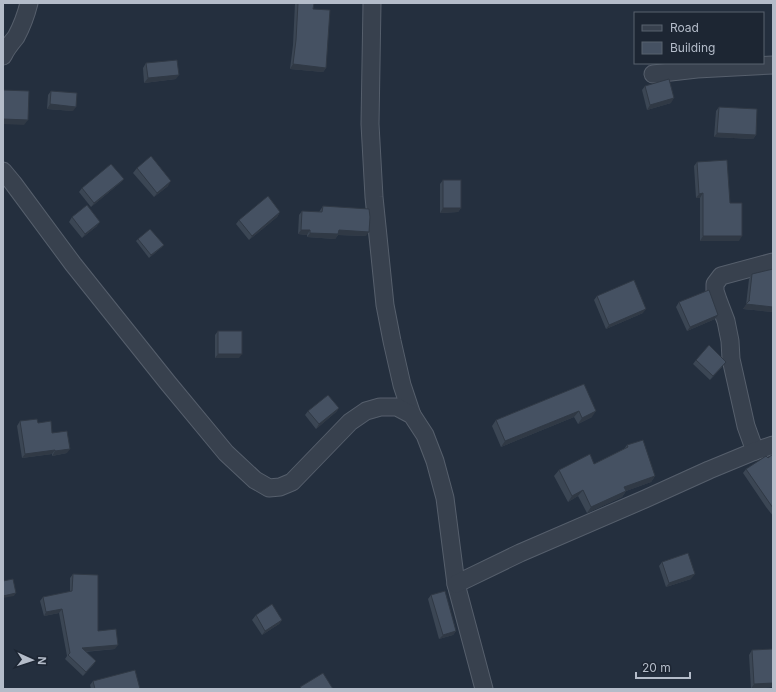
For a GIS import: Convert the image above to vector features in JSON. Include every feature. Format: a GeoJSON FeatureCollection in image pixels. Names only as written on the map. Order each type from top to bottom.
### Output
{"type":"FeatureCollection","features":[{"type":"Feature","properties":{"kind":"street"},"geometry":{"type":"LineString","coordinates":[[3,56],[22,25],[29,3]]}},
{"type":"Feature","properties":{"kind":"street"},"geometry":{"type":"LineString","coordinates":[[372,3],[370,124],[374,197],[385,305],[402,385],[412,415],[425,435],[435,461],[445,498],[456,584],[484,689]]}},
{"type":"Feature","properties":{"kind":"street"},"geometry":{"type":"LineString","coordinates":[[653,74],[696,68],[773,65]]}},
{"type":"Feature","properties":{"kind":"street"},"geometry":{"type":"LineString","coordinates":[[3,171],[73,264],[226,452],[255,480],[268,488],[280,487],[292,482],[350,422],[366,411],[380,407],[397,407],[412,415]]}},
{"type":"Feature","properties":{"kind":"street"},"geometry":{"type":"LineString","coordinates":[[755,451],[746,426],[731,359],[730,340],[726,321],[715,291],[716,284],[721,276],[773,262]]}},
{"type":"Feature","properties":{"kind":"street"},"geometry":{"type":"LineString","coordinates":[[456,584],[520,553],[709,470],[773,445]]}},
{"type":"Feature","properties":{"kind":"building"},"geometry":{"type":"Polygon","coordinates":[[[298,3],[314,3],[313,9],[330,10],[326,68],[293,64],[298,3]]]}},
{"type":"Feature","properties":{"kind":"building"},"geometry":{"type":"Polygon","coordinates":[[[177,60],[179,75],[148,78],[146,63],[177,60]]]}},
{"type":"Feature","properties":{"kind":"building"},"geometry":{"type":"Polygon","coordinates":[[[669,79],[674,98],[650,105],[645,86],[669,79]]]}},
{"type":"Feature","properties":{"kind":"building"},"geometry":{"type":"Polygon","coordinates":[[[3,90],[29,91],[28,120],[3,119],[3,90]]]}},
{"type":"Feature","properties":{"kind":"building"},"geometry":{"type":"Polygon","coordinates":[[[51,91],[77,93],[76,107],[50,104],[51,91]]]}},
{"type":"Feature","properties":{"kind":"building"},"geometry":{"type":"Polygon","coordinates":[[[719,107],[757,109],[756,135],[717,133],[719,107]]]}},
{"type":"Feature","properties":{"kind":"building"},"geometry":{"type":"Polygon","coordinates":[[[151,156],[171,181],[157,193],[137,168],[151,156]]]}},
{"type":"Feature","properties":{"kind":"building"},"geometry":{"type":"Polygon","coordinates":[[[727,160],[730,203],[742,203],[742,236],[703,236],[703,193],[699,194],[697,162],[727,160]]]}},
{"type":"Feature","properties":{"kind":"building"},"geometry":{"type":"Polygon","coordinates":[[[111,164],[124,179],[94,203],[82,188],[111,164]]]}},
{"type":"Feature","properties":{"kind":"building"},"geometry":{"type":"Polygon","coordinates":[[[443,180],[461,180],[461,208],[443,208],[443,180]]]}},
{"type":"Feature","properties":{"kind":"building"},"geometry":{"type":"Polygon","coordinates":[[[268,196],[280,212],[252,236],[239,220],[268,196]]]}},
{"type":"Feature","properties":{"kind":"building"},"geometry":{"type":"Polygon","coordinates":[[[87,205],[100,222],[85,234],[72,217],[87,205]]]}},
{"type":"Feature","properties":{"kind":"building"},"geometry":{"type":"Polygon","coordinates":[[[323,206],[369,209],[369,232],[339,230],[338,234],[310,233],[310,230],[301,230],[302,211],[322,212],[323,206]]]}},
{"type":"Feature","properties":{"kind":"building"},"geometry":{"type":"Polygon","coordinates":[[[150,229],[164,245],[151,255],[138,239],[150,229]]]}},
{"type":"Feature","properties":{"kind":"building"},"geometry":{"type":"Polygon","coordinates":[[[773,269],[773,307],[746,304],[749,301],[752,274],[773,269]]]}},
{"type":"Feature","properties":{"kind":"building"},"geometry":{"type":"Polygon","coordinates":[[[634,280],[646,309],[609,325],[597,296],[634,280]]]}},
{"type":"Feature","properties":{"kind":"building"},"geometry":{"type":"Polygon","coordinates":[[[709,290],[718,315],[690,327],[679,302],[709,290]]]}},
{"type":"Feature","properties":{"kind":"building"},"geometry":{"type":"Polygon","coordinates":[[[218,331],[242,331],[242,354],[218,354],[218,331]]]}},
{"type":"Feature","properties":{"kind":"building"},"geometry":{"type":"Polygon","coordinates":[[[709,345],[726,362],[713,376],[696,360],[709,345]]]}},
{"type":"Feature","properties":{"kind":"building"},"geometry":{"type":"Polygon","coordinates":[[[584,384],[596,411],[582,418],[579,411],[505,441],[496,420],[584,384]]]}},
{"type":"Feature","properties":{"kind":"building"},"geometry":{"type":"Polygon","coordinates":[[[328,395],[339,408],[319,424],[308,411],[328,395]]]}},
{"type":"Feature","properties":{"kind":"building"},"geometry":{"type":"Polygon","coordinates":[[[37,419],[38,423],[51,421],[52,433],[67,431],[70,449],[25,454],[20,421],[37,419]]]}},
{"type":"Feature","properties":{"kind":"building"},"geometry":{"type":"Polygon","coordinates":[[[643,440],[655,476],[624,487],[626,491],[591,507],[583,490],[572,496],[559,470],[590,454],[594,464],[628,447],[627,445],[643,440]]]}},
{"type":"Feature","properties":{"kind":"building"},"geometry":{"type":"Polygon","coordinates":[[[773,454],[773,508],[746,469],[766,456],[768,458],[773,454]]]}},
{"type":"Feature","properties":{"kind":"building"},"geometry":{"type":"Polygon","coordinates":[[[688,553],[695,574],[669,583],[662,562],[688,553]]]}},
{"type":"Feature","properties":{"kind":"building"},"geometry":{"type":"Polygon","coordinates":[[[73,574],[98,575],[98,631],[116,629],[118,645],[82,648],[96,661],[86,672],[68,655],[70,653],[62,609],[46,612],[43,597],[72,591],[73,574]]]}},
{"type":"Feature","properties":{"kind":"building"},"geometry":{"type":"Polygon","coordinates":[[[13,579],[16,593],[3,596],[3,581],[13,579]]]}},
{"type":"Feature","properties":{"kind":"building"},"geometry":{"type":"Polygon","coordinates":[[[445,591],[456,631],[443,635],[431,595],[445,591]]]}},
{"type":"Feature","properties":{"kind":"building"},"geometry":{"type":"Polygon","coordinates":[[[272,604],[282,620],[265,631],[256,615],[272,604]]]}},
{"type":"Feature","properties":{"kind":"building"},"geometry":{"type":"Polygon","coordinates":[[[773,649],[773,683],[754,684],[752,650],[773,649]]]}},
{"type":"Feature","properties":{"kind":"building"},"geometry":{"type":"Polygon","coordinates":[[[135,670],[140,689],[95,689],[93,681],[135,670]]]}},
{"type":"Feature","properties":{"kind":"building"},"geometry":{"type":"Polygon","coordinates":[[[323,673],[333,689],[302,689],[300,687],[323,673]]]}}]}
